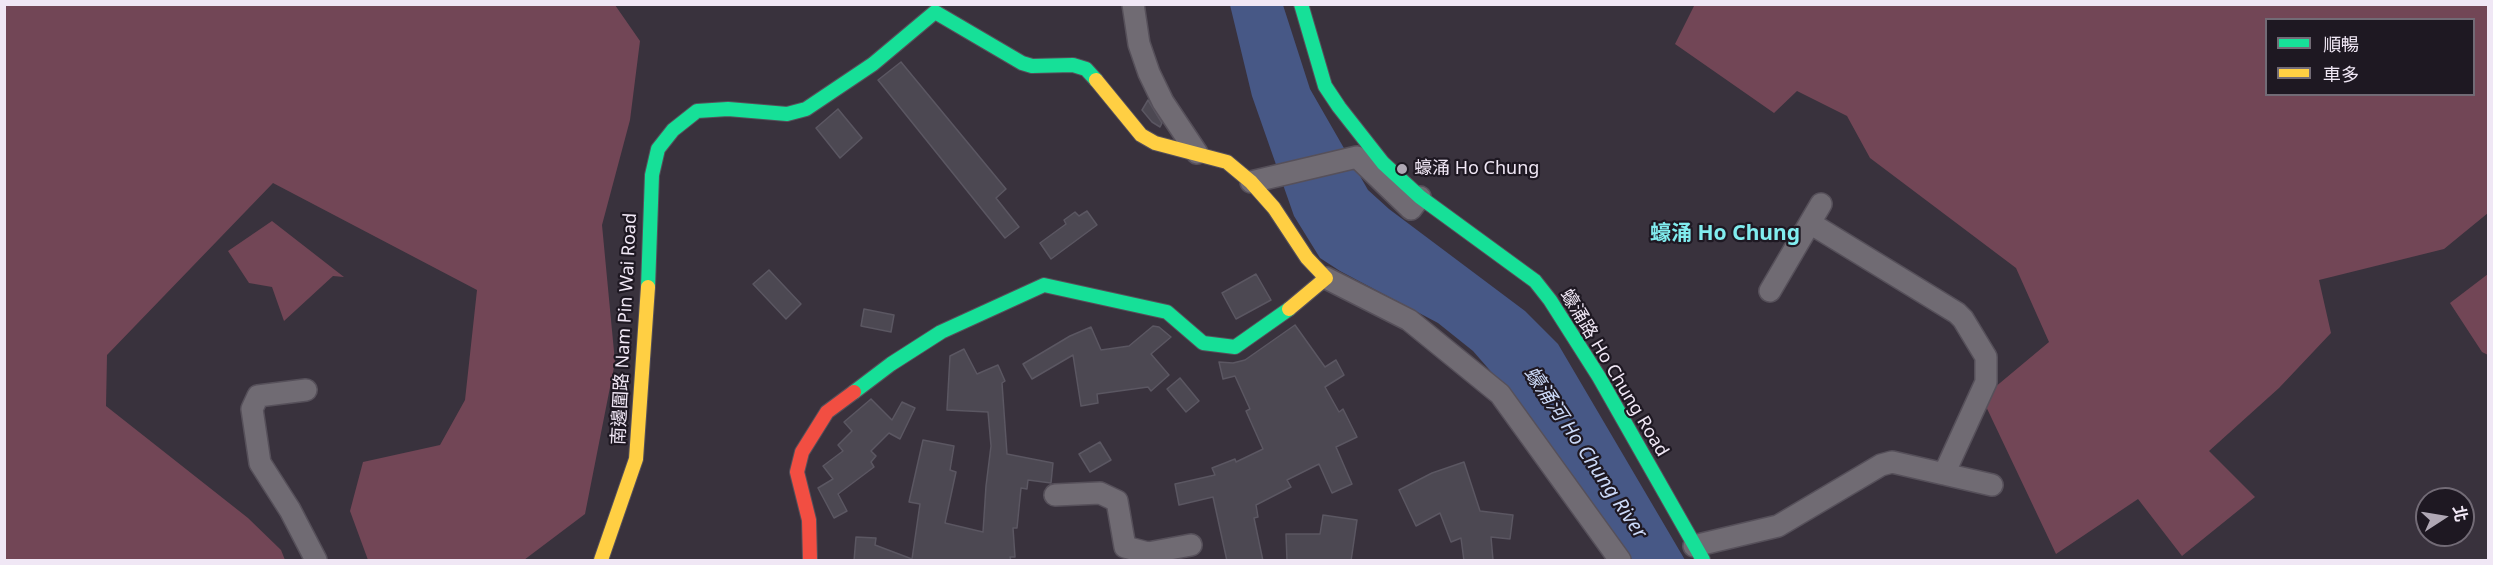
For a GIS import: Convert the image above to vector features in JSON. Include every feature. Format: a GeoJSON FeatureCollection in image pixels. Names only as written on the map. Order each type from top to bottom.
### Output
{"type":"FeatureCollection","features":[{"type":"Feature","properties":{"kind":"street"},"geometry":{"type":"LineString","coordinates":[[1133,4],[1139,44],[1149,73],[1163,102],[1197,153],[1227,162],[1260,180],[1274,208],[1307,258],[1326,278],[1409,320],[1500,394],[1620,561]]}},
{"type":"Feature","properties":{"kind":"street","name":"蠔涌路 Ho Chung Road"},"geometry":{"type":"LineString","coordinates":[[1301,4],[1316,61],[1330,93],[1383,164],[1420,197],[1516,265],[1550,300],[1599,377],[1699,554]]}},
{"type":"Feature","properties":{"kind":"street","name":"南邊圍路 Nam Pin Wai Road"},"geometry":{"type":"LineString","coordinates":[[601,561],[636,459],[645,350],[652,175],[658,149],[673,130],[697,111],[728,109],[787,114],[806,110],[873,64],[935,12],[1022,63],[1032,66],[1073,65],[1086,69],[1140,135],[1155,143],[1197,153]]}},
{"type":"Feature","properties":{"kind":"street"},"geometry":{"type":"LineString","coordinates":[[1260,180],[1357,157],[1411,209],[1420,197]]}},
{"type":"Feature","properties":{"kind":"street"},"geometry":{"type":"LineString","coordinates":[[1770,291],[1821,204]]}},
{"type":"Feature","properties":{"kind":"street"},"geometry":{"type":"LineString","coordinates":[[1810,223],[1957,313],[1986,357],[1986,382],[1944,474]]}},
{"type":"Feature","properties":{"kind":"street"},"geometry":{"type":"LineString","coordinates":[[810,561],[809,520],[797,472],[802,452],[827,412],[891,364],[941,332],[1044,285],[1167,312],[1203,343],[1235,347],[1296,304],[1326,278]]}},
{"type":"Feature","properties":{"kind":"street"},"geometry":{"type":"LineString","coordinates":[[306,390],[258,396],[252,409],[260,463],[285,501],[316,561]]}},
{"type":"Feature","properties":{"kind":"street"},"geometry":{"type":"LineString","coordinates":[[1699,554],[1778,526],[1881,465],[1892,462],[1992,485]]}},
{"type":"Feature","properties":{"kind":"street"},"geometry":{"type":"LineString","coordinates":[[1055,495],[1100,494],[1117,501],[1125,547],[1148,553],[1191,545]]}},
{"type":"Feature","properties":{"kind":"shaded area"},"geometry":{"type":"Polygon","coordinates":[[[1695,4],[2488,5],[2488,213],[2444,249],[2319,280],[2331,333],[2279,388],[2209,451],[2255,497],[2182,556],[2138,499],[2056,554],[1982,398],[2049,342],[2016,268],[1870,158],[1847,116],[1797,91],[1774,113],[1675,44],[1695,4]]]}},
{"type":"Feature","properties":{"kind":"shaded area"},"geometry":{"type":"Polygon","coordinates":[[[4,5],[615,5],[640,41],[630,120],[602,225],[615,362],[585,514],[524,560],[368,560],[350,511],[363,462],[440,445],[465,400],[477,290],[273,183],[107,355],[106,406],[248,518],[281,550],[285,560],[5,560],[4,5]]]}},
{"type":"Feature","properties":{"kind":"shaded area"},"geometry":{"type":"Polygon","coordinates":[[[272,221],[344,277],[333,276],[284,321],[272,287],[249,283],[228,251],[272,221]]]}},
{"type":"Feature","properties":{"kind":"shaded area"},"geometry":{"type":"Polygon","coordinates":[[[2488,274],[2488,355],[2482,352],[2450,303],[2488,274]]]}},
{"type":"Feature","properties":{"kind":"water","name":"蠔涌河 Ho Chung River"},"geometry":{"type":"Polygon","coordinates":[[[1230,5],[1283,5],[1310,89],[1368,190],[1389,209],[1525,311],[1558,344],[1685,560],[1632,560],[1529,415],[1473,351],[1438,323],[1320,258],[1294,216],[1252,96],[1230,5]]]}},
{"type":"Feature","properties":{"kind":"building"},"geometry":{"type":"Polygon","coordinates":[[[901,62],[1006,189],[996,198],[1019,227],[1005,238],[878,80],[901,62]]]}},
{"type":"Feature","properties":{"kind":"building"},"geometry":{"type":"Polygon","coordinates":[[[1148,100],[1162,123],[1160,127],[1152,122],[1142,110],[1148,100]]]}},
{"type":"Feature","properties":{"kind":"building"},"geometry":{"type":"Polygon","coordinates":[[[838,109],[862,138],[840,158],[816,128],[838,109]]]}},
{"type":"Feature","properties":{"kind":"building"},"geometry":{"type":"Polygon","coordinates":[[[1087,211],[1097,225],[1051,259],[1040,243],[1066,224],[1064,220],[1075,212],[1079,216],[1087,211]]]}},
{"type":"Feature","properties":{"kind":"building"},"geometry":{"type":"Polygon","coordinates":[[[769,270],[801,304],[786,319],[753,284],[769,270]]]}},
{"type":"Feature","properties":{"kind":"building"},"geometry":{"type":"Polygon","coordinates":[[[1256,274],[1271,300],[1236,319],[1222,293],[1256,274]]]}},
{"type":"Feature","properties":{"kind":"building"},"geometry":{"type":"Polygon","coordinates":[[[864,309],[894,315],[891,332],[861,326],[864,309]]]}},
{"type":"Feature","properties":{"kind":"building"},"geometry":{"type":"Polygon","coordinates":[[[1295,325],[1325,367],[1336,360],[1344,375],[1325,387],[1339,412],[1343,409],[1357,437],[1336,447],[1352,484],[1332,493],[1319,464],[1287,480],[1291,487],[1256,505],[1258,517],[1254,518],[1263,561],[1227,561],[1213,497],[1179,505],[1175,484],[1215,475],[1212,468],[1235,459],[1236,462],[1263,449],[1246,411],[1250,409],[1235,376],[1223,379],[1219,362],[1233,363],[1245,360],[1295,325]]]}},
{"type":"Feature","properties":{"kind":"building"},"geometry":{"type":"Polygon","coordinates":[[[1153,326],[1159,327],[1171,337],[1151,354],[1169,375],[1151,391],[1148,387],[1097,394],[1098,403],[1081,406],[1073,355],[1032,379],[1023,364],[1070,336],[1091,327],[1101,350],[1129,346],[1153,326]]]}},
{"type":"Feature","properties":{"kind":"building"},"geometry":{"type":"Polygon","coordinates":[[[964,349],[977,374],[998,365],[1005,381],[1002,383],[1007,454],[1053,463],[1051,483],[1028,480],[1027,489],[1021,488],[1017,528],[1013,528],[1015,557],[1010,557],[1011,561],[854,561],[856,537],[876,538],[875,545],[912,559],[920,504],[909,502],[923,440],[954,446],[950,470],[956,472],[945,523],[983,532],[991,446],[988,412],[947,410],[950,356],[964,349]]]}},
{"type":"Feature","properties":{"kind":"building"},"geometry":{"type":"Polygon","coordinates":[[[1180,378],[1199,401],[1186,412],[1167,389],[1180,378]]]}},
{"type":"Feature","properties":{"kind":"building"},"geometry":{"type":"Polygon","coordinates":[[[871,399],[892,420],[902,402],[915,408],[900,439],[889,433],[871,451],[876,456],[871,462],[874,467],[838,494],[847,511],[834,518],[818,488],[833,479],[823,466],[843,451],[838,445],[852,431],[844,422],[871,399]]]}},
{"type":"Feature","properties":{"kind":"building"},"geometry":{"type":"Polygon","coordinates":[[[1100,442],[1111,460],[1090,472],[1079,454],[1100,442]]]}},
{"type":"Feature","properties":{"kind":"building"},"geometry":{"type":"Polygon","coordinates":[[[1464,462],[1480,511],[1513,515],[1510,539],[1491,537],[1493,560],[1464,561],[1461,538],[1451,542],[1440,513],[1416,526],[1399,490],[1432,473],[1464,462]]]}},
{"type":"Feature","properties":{"kind":"building"},"geometry":{"type":"Polygon","coordinates":[[[1323,515],[1357,520],[1351,561],[1287,561],[1286,534],[1320,534],[1323,515]]]}},
{"type":"Feature","properties":{"kind":"traffic: fast"},"geometry":{"type":"LineString","coordinates":[[1301,4],[1325,86],[1339,107],[1383,163],[1420,197],[1535,281],[1550,300],[1599,377],[1703,560]]}},
{"type":"Feature","properties":{"kind":"traffic: fast"},"geometry":{"type":"LineString","coordinates":[[648,287],[652,175],[658,149],[673,130],[697,111],[728,109],[787,114],[806,109],[873,64],[935,12],[1022,63],[1032,66],[1073,65],[1086,69],[1096,80]]}},
{"type":"Feature","properties":{"kind":"traffic: fast"},"geometry":{"type":"LineString","coordinates":[[854,392],[891,364],[941,332],[1044,285],[1167,312],[1203,343],[1235,347],[1289,309]]}},
{"type":"Feature","properties":{"kind":"traffic: slow"},"geometry":{"type":"LineString","coordinates":[[1096,80],[1141,135],[1155,143],[1227,162],[1251,182],[1274,208],[1307,258],[1326,278],[1289,309]]}},
{"type":"Feature","properties":{"kind":"traffic: slow"},"geometry":{"type":"LineString","coordinates":[[601,560],[636,459],[648,287]]}},
{"type":"Feature","properties":{"kind":"traffic: jam"},"geometry":{"type":"LineString","coordinates":[[810,560],[809,520],[797,472],[802,452],[827,412],[854,392]]}},
{"type":"Feature","properties":{"kind":"place","name":"蠔涌 Ho Chung"},"geometry":{"type":"Point","coordinates":[1402,169]}},
{"type":"Feature","properties":{"kind":"district","name":"蠔涌 Ho Chung"},"geometry":{"type":"Point","coordinates":[1725,234]}}]}
